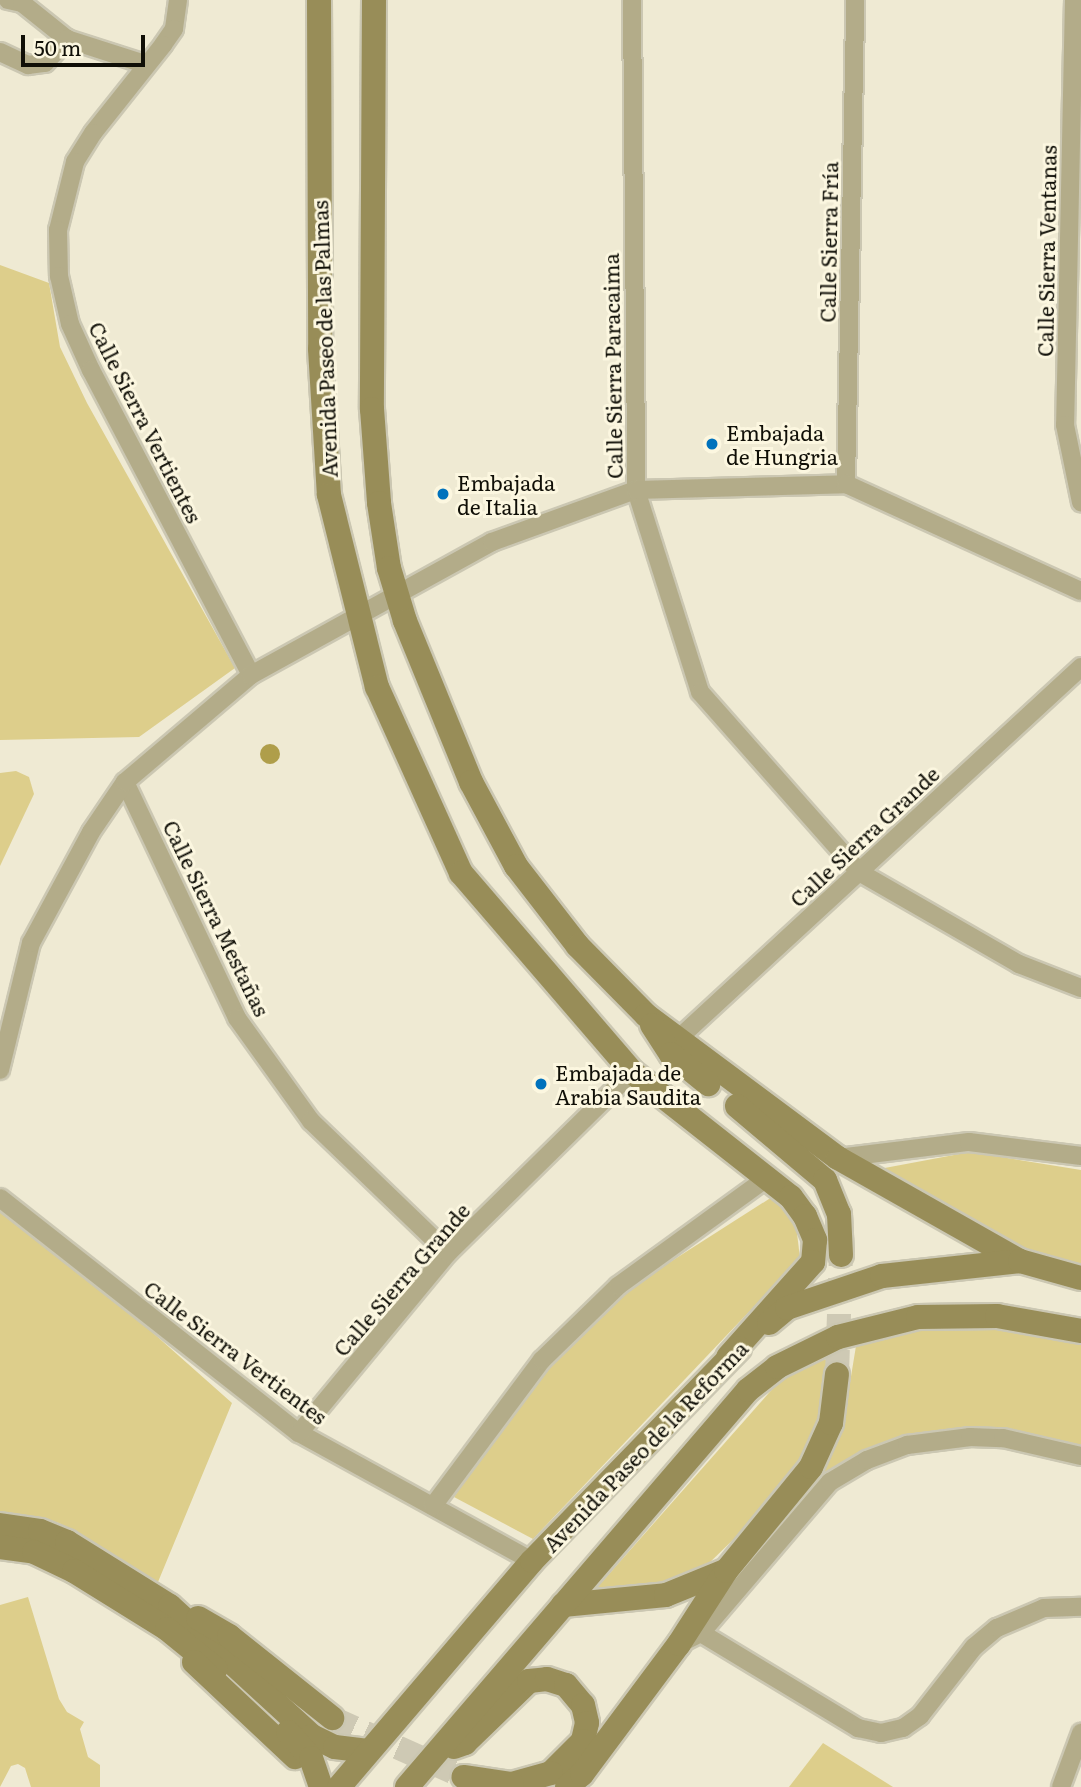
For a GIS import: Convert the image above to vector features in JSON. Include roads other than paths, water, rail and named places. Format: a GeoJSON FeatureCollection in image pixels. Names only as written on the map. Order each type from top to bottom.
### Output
{"type":"FeatureCollection","features":[{"type":"Feature","properties":{"kind":"main road","name":"Avenida Paseo de las Palmas"},"geometry":{"type":"LineString","coordinates":[[319,0],[322,375],[329,495],[356,616],[377,687],[461,873],[632,1072],[764,1180],[792,1198],[805,1216],[815,1240],[813,1262],[728,1357]]}},
{"type":"Feature","properties":{"kind":"main road"},"geometry":{"type":"LineString","coordinates":[[374,0],[372,409],[379,503],[396,592],[452,742],[516,866],[578,946],[646,1015],[679,1038],[732,1083],[838,1158],[1020,1261]]}},
{"type":"Feature","properties":{"kind":"main road"},"geometry":{"type":"LineString","coordinates":[[646,1015],[671,1054],[825,1180],[839,1214],[841,1255]]}},
{"type":"Feature","properties":{"kind":"main road","name":"Avenida Paseo de la Reforma"},"geometry":{"type":"LineString","coordinates":[[339,1787],[532,1561],[728,1357],[787,1308],[882,1276],[1020,1261],[1081,1279]]}},
{"type":"Feature","properties":{"kind":"main road","name":"Avenida Paseo de la Reforma"},"geometry":{"type":"LineString","coordinates":[[407,1787],[748,1390],[806,1350],[892,1321],[944,1315],[997,1316],[1081,1331]]}},
{"type":"Feature","properties":{"kind":"main road"},"geometry":{"type":"LineString","coordinates":[[574,1783],[690,1639],[726,1571],[811,1467],[831,1423],[837,1374]]}},
{"type":"Feature","properties":{"kind":"main road"},"geometry":{"type":"LineString","coordinates":[[0,1525],[26,1527],[61,1539],[168,1618],[312,1736],[334,1747],[368,1751]]}},
{"type":"Feature","properties":{"kind":"main road"},"geometry":{"type":"LineString","coordinates":[[0,1547],[34,1552],[168,1618],[229,1636],[332,1718]]}},
{"type":"Feature","properties":{"kind":"main road"},"geometry":{"type":"LineString","coordinates":[[563,1605],[666,1595],[726,1571]]}},
{"type":"Feature","properties":{"kind":"main road"},"geometry":{"type":"LineString","coordinates":[[168,1618],[204,1673],[314,1779]]}},
{"type":"Feature","properties":{"kind":"main road"},"geometry":{"type":"LineString","coordinates":[[436,1752],[465,1743],[529,1681],[557,1681],[579,1697],[586,1714],[583,1741],[551,1773],[512,1784],[464,1777]]}},
{"type":"Feature","properties":{"kind":"street"},"geometry":{"type":"LineString","coordinates":[[8,0],[22,3],[67,38],[145,64]]}},
{"type":"Feature","properties":{"kind":"street","name":"Calle Sierra Vertientes"},"geometry":{"type":"LineString","coordinates":[[178,0],[174,29],[145,64],[75,162],[58,230],[59,276],[70,324],[91,370],[251,674]]}},
{"type":"Feature","properties":{"kind":"street","name":"Calle Sierra Paracaima"},"geometry":{"type":"LineString","coordinates":[[632,0],[636,490],[700,692],[859,872],[1018,964],[1081,988]]}},
{"type":"Feature","properties":{"kind":"street","name":"Calle Sierra Fría"},"geometry":{"type":"LineString","coordinates":[[846,484],[855,0]]}},
{"type":"Feature","properties":{"kind":"street","name":"Calle Sierra Ventanas"},"geometry":{"type":"LineString","coordinates":[[1074,0],[1065,425],[1081,502]]}},
{"type":"Feature","properties":{"kind":"street"},"geometry":{"type":"LineString","coordinates":[[0,52],[28,65],[45,63],[67,38]]}},
{"type":"Feature","properties":{"kind":"street"},"geometry":{"type":"LineString","coordinates":[[0,1070],[32,943],[91,832],[125,782],[251,674],[396,592],[492,542],[636,490],[846,484],[1081,591]]}},
{"type":"Feature","properties":{"kind":"street","name":"Calle Sierra Grande"},"geometry":{"type":"LineString","coordinates":[[679,1038],[1081,667]]}},
{"type":"Feature","properties":{"kind":"street","name":"Calle Sierra Mestañas"},"geometry":{"type":"LineString","coordinates":[[125,782],[237,1018],[311,1121],[448,1253]]}},
{"type":"Feature","properties":{"kind":"street","name":"Calle Sierra Grande"},"geometry":{"type":"LineString","coordinates":[[299,1433],[448,1253],[632,1072]]}},
{"type":"Feature","properties":{"kind":"street"},"geometry":{"type":"LineString","coordinates":[[838,1158],[969,1142],[1081,1156]]}},
{"type":"Feature","properties":{"kind":"street"},"geometry":{"type":"LineString","coordinates":[[433,1506],[542,1360],[618,1286],[715,1220],[764,1180]]}},
{"type":"Feature","properties":{"kind":"street","name":"Calle Sierra Vertientes"},"geometry":{"type":"LineString","coordinates":[[0,1198],[299,1433],[532,1561]]}},
{"type":"Feature","properties":{"kind":"street"},"geometry":{"type":"LineString","coordinates":[[1081,1456],[1003,1438],[970,1437],[907,1445],[867,1460],[830,1482],[690,1639],[869,1732],[903,1728],[930,1704],[974,1647],[997,1628],[1044,1608],[1081,1607]]}},
{"type":"Feature","properties":{"kind":"street"},"geometry":{"type":"LineString","coordinates":[[1061,1787],[1081,1733]]}},
{"type":"Feature","properties":{"kind":"tunnel"},"geometry":{"type":"LineString","coordinates":[[837,1374],[841,1255]]}},
{"type":"Feature","properties":{"kind":"tunnel"},"geometry":{"type":"LineString","coordinates":[[332,1718],[464,1777]]}},
{"type":"Feature","properties":{"kind":"place","name":"Embajada de Hungria"},"geometry":{"type":"Point","coordinates":[712,444]}},
{"type":"Feature","properties":{"kind":"place","name":"Embajada de Italia"},"geometry":{"type":"Point","coordinates":[443,494]}},
{"type":"Feature","properties":{"kind":"place","name":"Embajada de Arabia Saudita"},"geometry":{"type":"Point","coordinates":[541,1084]}}]}
